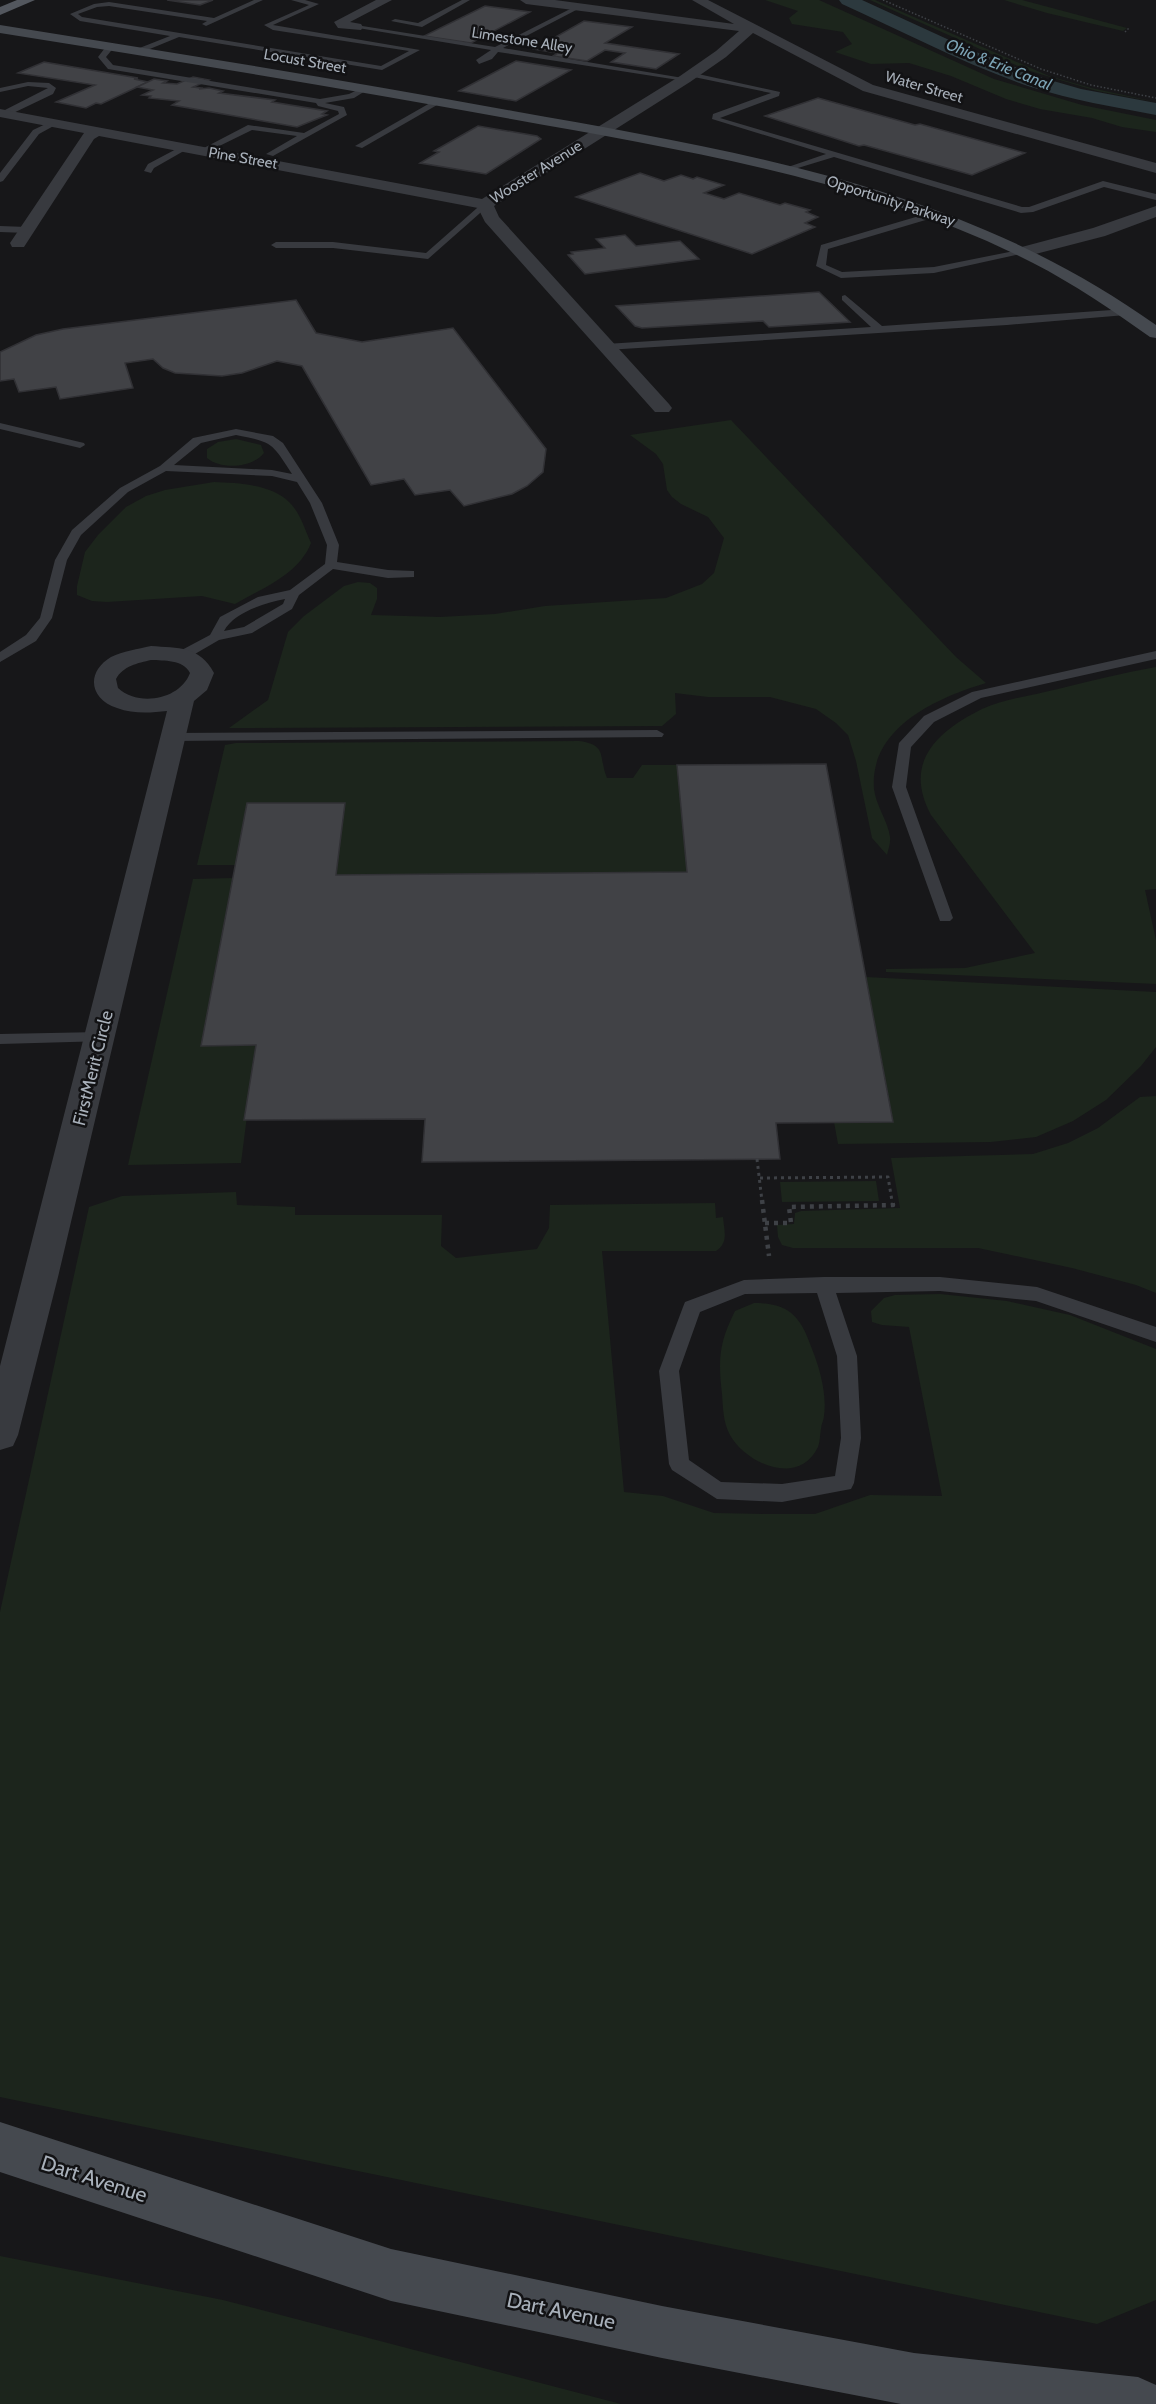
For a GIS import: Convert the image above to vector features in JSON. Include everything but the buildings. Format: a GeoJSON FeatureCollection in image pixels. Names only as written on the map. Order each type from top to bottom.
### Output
{"type":"FeatureCollection","features":[{"type":"Feature","properties":{"kind":"main road"},"geometry":{"type":"LineString","coordinates":[[0,11],[29,0]]}},
{"type":"Feature","properties":{"kind":"main road","name":"Locust Street"},"geometry":{"type":"LineString","coordinates":[[0,29],[366,88],[603,130]]}},
{"type":"Feature","properties":{"kind":"main road","name":"Opportunity Parkway"},"geometry":{"type":"LineString","coordinates":[[603,130],[695,146],[791,169],[936,214],[1024,252],[1126,312],[1156,333]]}},
{"type":"Feature","properties":{"kind":"main road","name":"Dart Avenue"},"geometry":{"type":"LineString","coordinates":[[0,2146],[391,2275],[662,2332],[914,2380],[1138,2404]]}},
{"type":"Feature","properties":{"kind":"street"},"geometry":{"type":"LineString","coordinates":[[353,22],[386,0]]}},
{"type":"Feature","properties":{"kind":"street"},"geometry":{"type":"LineString","coordinates":[[526,0],[750,29]]}},
{"type":"Feature","properties":{"kind":"street","name":"Water Street"},"geometry":{"type":"LineString","coordinates":[[698,0],[857,84],[880,93],[1156,168]]}},
{"type":"Feature","properties":{"kind":"street","name":"Wooster Avenue"},"geometry":{"type":"LineString","coordinates":[[662,408],[491,219],[485,204],[689,76],[722,54],[750,29]]}},
{"type":"Feature","properties":{"kind":"street","name":"Pine Street"},"geometry":{"type":"LineString","coordinates":[[2,113],[485,204]]}},
{"type":"Feature","properties":{"kind":"street"},"geometry":{"type":"LineString","coordinates":[[23,236],[89,136],[98,131]]}},
{"type":"Feature","properties":{"kind":"street"},"geometry":{"type":"LineString","coordinates":[[1024,252],[1099,232],[1156,211]]}},
{"type":"Feature","properties":{"kind":"street"},"geometry":{"type":"LineString","coordinates":[[152,653],[183,655],[202,667],[204,675],[201,684],[182,700],[147,705],[131,704],[108,694],[104,686],[105,678],[110,669],[121,662],[152,653]]}},
{"type":"Feature","properties":{"kind":"street","name":"FirstMerit Circle"},"geometry":{"type":"LineString","coordinates":[[0,1436],[182,700]]}},
{"type":"Feature","properties":{"kind":"lane"},"geometry":{"type":"LineString","coordinates":[[198,27],[260,0]]}},
{"type":"Feature","properties":{"kind":"lane"},"geometry":{"type":"LineString","coordinates":[[294,0],[320,2]]}},
{"type":"Feature","properties":{"kind":"lane"},"geometry":{"type":"LineString","coordinates":[[384,20],[419,25],[467,0]]}},
{"type":"Feature","properties":{"kind":"lane"},"geometry":{"type":"LineString","coordinates":[[320,2],[268,25],[273,28],[416,50],[346,85]]}},
{"type":"Feature","properties":{"kind":"lane"},"geometry":{"type":"LineString","coordinates":[[215,20],[109,4],[96,5],[73,14],[80,19],[382,68]]}},
{"type":"Feature","properties":{"kind":"lane"},"geometry":{"type":"LineString","coordinates":[[479,62],[489,57],[496,49],[578,7]]}},
{"type":"Feature","properties":{"kind":"lane"},"geometry":{"type":"LineString","coordinates":[[353,22],[372,19]]}},
{"type":"Feature","properties":{"kind":"lane","name":"Limestone Alley"},"geometry":{"type":"LineString","coordinates":[[353,22],[496,49],[689,76],[776,92],[776,94],[716,116],[716,119],[835,154]]}},
{"type":"Feature","properties":{"kind":"lane"},"geometry":{"type":"LineString","coordinates":[[140,51],[190,30]]}},
{"type":"Feature","properties":{"kind":"lane"},"geometry":{"type":"LineString","coordinates":[[111,46],[102,57],[111,67],[320,101],[351,96],[366,88]]}},
{"type":"Feature","properties":{"kind":"lane"},"geometry":{"type":"LineString","coordinates":[[0,90],[28,84],[39,84],[52,88],[50,92],[2,113]]}},
{"type":"Feature","properties":{"kind":"lane"},"geometry":{"type":"LineString","coordinates":[[270,154],[343,115],[341,109],[321,104],[320,101]]}},
{"type":"Feature","properties":{"kind":"lane"},"geometry":{"type":"LineString","coordinates":[[359,146],[440,101]]}},
{"type":"Feature","properties":{"kind":"lane"},"geometry":{"type":"LineString","coordinates":[[0,179],[36,132],[55,123]]}},
{"type":"Feature","properties":{"kind":"lane"},"geometry":{"type":"LineString","coordinates":[[205,151],[251,127],[304,135]]}},
{"type":"Feature","properties":{"kind":"lane"},"geometry":{"type":"LineString","coordinates":[[148,171],[151,166],[185,148]]}},
{"type":"Feature","properties":{"kind":"lane"},"geometry":{"type":"LineString","coordinates":[[791,169],[835,154],[1021,210],[1030,210],[1102,184],[1156,197]]}},
{"type":"Feature","properties":{"kind":"lane"},"geometry":{"type":"LineString","coordinates":[[276,245],[333,245],[428,256],[485,204]]}},
{"type":"Feature","properties":{"kind":"lane"},"geometry":{"type":"LineString","coordinates":[[936,214],[824,247],[821,266],[841,275],[934,270],[1024,252]]}},
{"type":"Feature","properties":{"kind":"lane"},"geometry":{"type":"LineString","coordinates":[[0,229],[23,236]]}},
{"type":"Feature","properties":{"kind":"lane"},"geometry":{"type":"LineString","coordinates":[[845,298],[880,328]]}},
{"type":"Feature","properties":{"kind":"lane"},"geometry":{"type":"LineString","coordinates":[[606,347],[880,328],[1007,322],[1126,312]]}},
{"type":"Feature","properties":{"kind":"lane"},"geometry":{"type":"LineString","coordinates":[[0,426],[80,445]]}},
{"type":"Feature","properties":{"kind":"lane"},"geometry":{"type":"LineString","coordinates":[[0,657],[6,656],[30,638],[46,618],[61,560],[76,533],[124,490],[164,468],[197,441],[236,432],[269,438],[279,445],[316,503],[333,545],[331,565]]}},
{"type":"Feature","properties":{"kind":"lane"},"geometry":{"type":"LineString","coordinates":[[164,468],[272,473],[300,479]]}},
{"type":"Feature","properties":{"kind":"lane"},"geometry":{"type":"LineString","coordinates":[[215,637],[224,620],[262,600],[294,593],[331,565],[388,574],[410,574]]}},
{"type":"Feature","properties":{"kind":"lane"},"geometry":{"type":"LineString","coordinates":[[183,655],[215,637],[248,630],[288,606],[294,593]]}},
{"type":"Feature","properties":{"kind":"lane"},"geometry":{"type":"LineString","coordinates":[[945,918],[899,787],[904,746],[929,719],[977,695],[1156,655]]}},
{"type":"Feature","properties":{"kind":"lane"},"geometry":{"type":"LineString","coordinates":[[173,737],[657,734]]}},
{"type":"Feature","properties":{"kind":"lane"},"geometry":{"type":"LineString","coordinates":[[0,1039],[100,1037]]}},
{"type":"Feature","properties":{"kind":"lane"},"geometry":{"type":"LineString","coordinates":[[824,1284],[847,1356],[851,1438],[844,1483],[782,1493],[717,1490],[679,1464],[669,1371],[692,1307],[744,1287],[824,1284],[940,1284],[1037,1294],[1156,1335]]}},
{"type":"Feature","properties":{"kind":"path"},"geometry":{"type":"LineString","coordinates":[[883,0],[1057,76],[1156,98]]}},
{"type":"Feature","properties":{"kind":"path"},"geometry":{"type":"LineString","coordinates":[[1125,32],[1129,28]]}},
{"type":"Feature","properties":{"kind":"path"},"geometry":{"type":"LineString","coordinates":[[757,1159],[772,1286]]}},
{"type":"Feature","properties":{"kind":"path"},"geometry":{"type":"LineString","coordinates":[[760,1178],[888,1177],[893,1205],[789,1207],[791,1222],[765,1223]]}},
{"type":"Feature","properties":{"kind":"shaded area"},"geometry":{"type":"Polygon","coordinates":[[[765,0],[819,0],[994,79],[1082,105],[1156,120],[1156,132],[1040,109],[1006,99],[951,76],[909,63],[871,64],[835,52],[852,44],[843,32],[792,24],[789,18],[798,11],[765,0]]]}},
{"type":"Feature","properties":{"kind":"shaded area"},"geometry":{"type":"Polygon","coordinates":[[[870,0],[875,0],[1049,76],[1156,102],[1097,91],[1027,70],[870,0]]]}},
{"type":"Feature","properties":{"kind":"shaded area"},"geometry":{"type":"Polygon","coordinates":[[[1004,0],[1022,0],[1127,28],[1123,31],[1004,0]]]}},
{"type":"Feature","properties":{"kind":"shaded area"},"geometry":{"type":"Polygon","coordinates":[[[731,420],[956,657],[986,683],[929,706],[895,732],[883,748],[875,767],[874,789],[890,837],[887,855],[872,838],[856,761],[848,735],[816,709],[770,697],[708,697],[675,693],[676,714],[662,726],[229,728],[268,700],[288,632],[304,616],[344,586],[358,582],[370,583],[377,588],[377,599],[371,615],[440,617],[495,614],[545,606],[666,598],[702,584],[714,573],[724,538],[708,517],[672,497],[667,490],[663,464],[656,454],[630,435],[731,420]]]}},
{"type":"Feature","properties":{"kind":"shaded area"},"geometry":{"type":"Polygon","coordinates":[[[236,439],[261,445],[264,453],[252,462],[236,466],[220,464],[207,458],[207,449],[218,442],[236,439]]]}},
{"type":"Feature","properties":{"kind":"shaded area"},"geometry":{"type":"Polygon","coordinates":[[[214,482],[243,484],[273,491],[293,506],[311,543],[305,554],[289,572],[235,604],[202,596],[107,602],[92,601],[77,595],[85,552],[98,535],[126,507],[146,496],[165,490],[214,482]]]}},
{"type":"Feature","properties":{"kind":"shaded area"},"geometry":{"type":"Polygon","coordinates":[[[1156,667],[1156,889],[1145,890],[1156,940],[1156,984],[886,972],[886,969],[965,968],[1035,953],[931,815],[923,796],[921,780],[923,765],[938,739],[965,718],[991,706],[1156,667]]]}},
{"type":"Feature","properties":{"kind":"shaded area"},"geometry":{"type":"Polygon","coordinates":[[[579,741],[594,745],[598,749],[607,778],[633,778],[642,765],[677,765],[687,872],[336,875],[344,803],[247,803],[236,865],[197,865],[225,745],[236,743],[579,741]]]}},
{"type":"Feature","properties":{"kind":"shaded area"},"geometry":{"type":"Polygon","coordinates":[[[233,878],[201,1045],[256,1045],[241,1163],[128,1165],[193,879],[233,878]]]}},
{"type":"Feature","properties":{"kind":"shaded area"},"geometry":{"type":"Polygon","coordinates":[[[866,977],[1156,992],[1156,1047],[1141,1066],[1106,1100],[1073,1121],[1036,1137],[991,1142],[838,1144],[834,1122],[893,1121],[866,977]]]}},
{"type":"Feature","properties":{"kind":"shaded area"},"geometry":{"type":"Polygon","coordinates":[[[1156,1096],[1156,1293],[1136,1285],[1072,1268],[978,1248],[793,1248],[782,1245],[778,1237],[777,1225],[794,1224],[795,1213],[801,1211],[900,1208],[891,1158],[1033,1154],[1068,1143],[1098,1128],[1140,1097],[1156,1096]]]}},
{"type":"Feature","properties":{"kind":"shaded area"},"geometry":{"type":"Polygon","coordinates":[[[876,1181],[879,1201],[782,1202],[780,1182],[876,1181]]]}},
{"type":"Feature","properties":{"kind":"shaded area"},"geometry":{"type":"Polygon","coordinates":[[[236,1192],[237,1205],[295,1207],[295,1215],[442,1215],[441,1246],[456,1258],[537,1249],[549,1228],[550,1205],[715,1203],[716,1218],[723,1217],[725,1236],[723,1244],[716,1251],[602,1251],[624,1492],[663,1496],[714,1513],[815,1514],[870,1495],[942,1496],[909,1327],[872,1322],[871,1311],[884,1298],[895,1295],[940,1294],[1007,1301],[1070,1315],[1156,1349],[1156,2300],[1097,2324],[0,2097],[0,1612],[89,1207],[122,1196],[236,1192]]]}},
{"type":"Feature","properties":{"kind":"shaded area"},"geometry":{"type":"Polygon","coordinates":[[[754,1303],[777,1306],[793,1314],[804,1329],[820,1373],[825,1408],[819,1445],[809,1459],[798,1466],[773,1467],[760,1462],[738,1445],[726,1425],[720,1371],[723,1342],[735,1311],[754,1303]]]}},
{"type":"Feature","properties":{"kind":"shaded area"},"geometry":{"type":"Polygon","coordinates":[[[0,2256],[223,2300],[621,2404],[0,2404],[0,2256]]]}},
{"type":"Feature","properties":{"kind":"waterway","name":"Ohio & Erie Canal"},"geometry":{"type":"LineString","coordinates":[[848,0],[964,54],[1036,82],[1111,101],[1156,109]]}}]}
